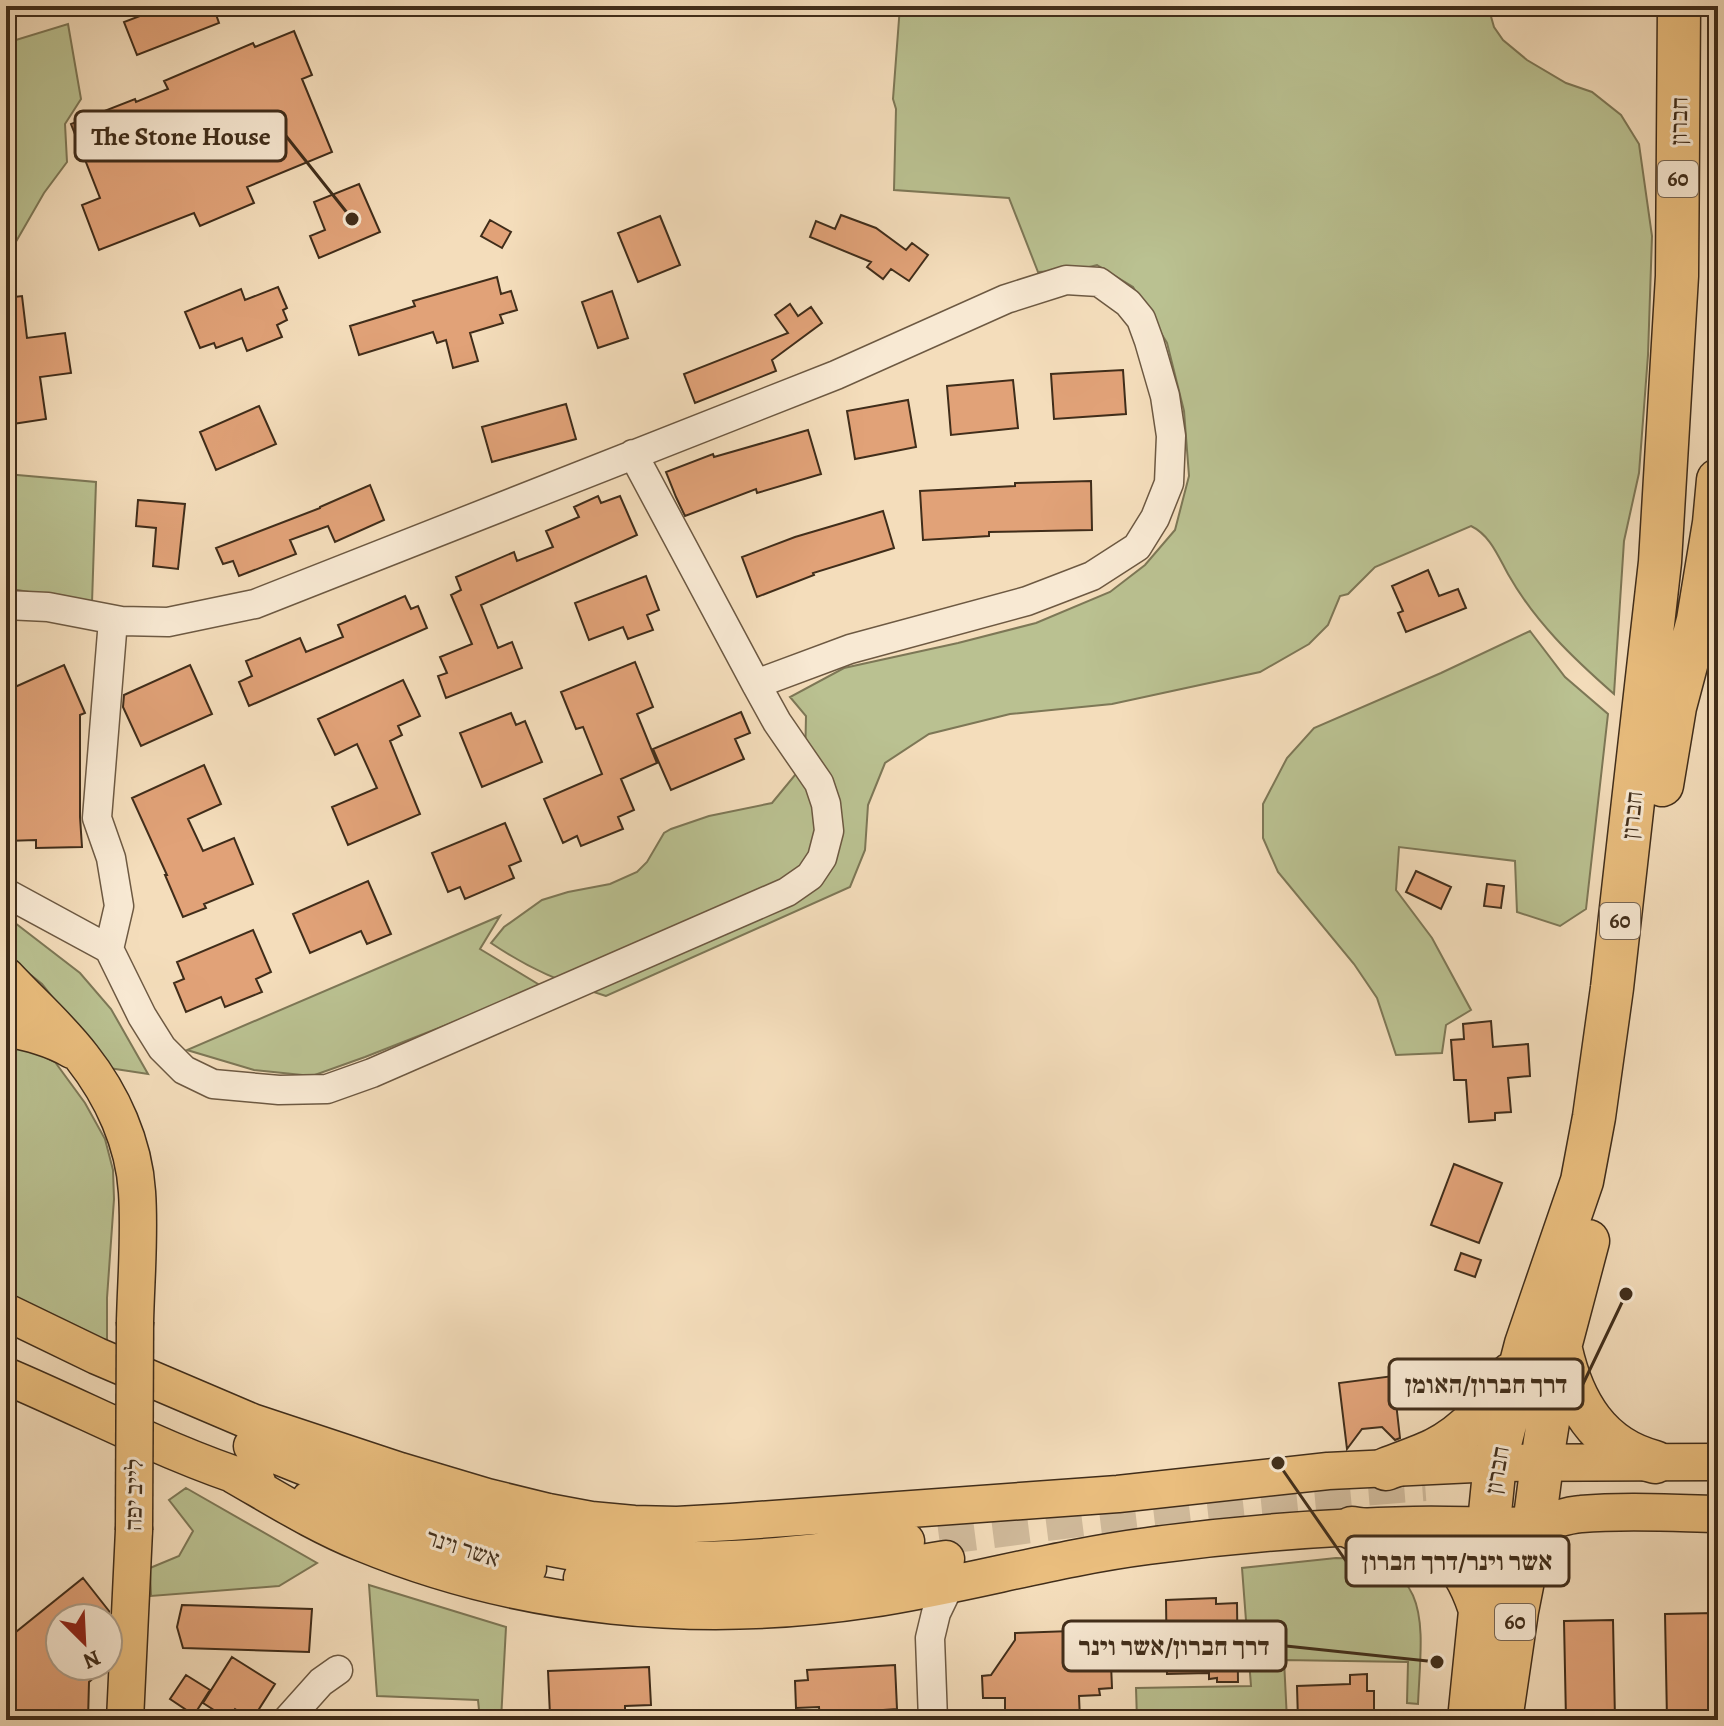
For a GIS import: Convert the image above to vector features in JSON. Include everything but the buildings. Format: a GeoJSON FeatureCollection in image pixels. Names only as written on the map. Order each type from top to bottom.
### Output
{"type":"FeatureCollection","features":[{"type":"Feature","properties":{"kind":"highway","name":"חברון"},"geometry":{"type":"LineString","coordinates":[[1501,1720],[1543,1462],[1543,1346],[1594,1117],[1620,920],[1660,562],[1677,276],[1679,6]]}},
{"type":"Feature","properties":{"kind":"highway","name":"חברון"},"geometry":{"type":"LineString","coordinates":[[1479,1607],[1495,1463],[1543,1346],[1618,1119],[1667,747],[1675,707],[1710,611],[1718,480]]}},
{"type":"Feature","properties":{"kind":"highway"},"geometry":{"type":"LineString","coordinates":[[1386,1469],[1434,1450],[1463,1431],[1499,1393],[1513,1372],[1543,1346],[1567,1377],[1573,1393],[1597,1427],[1629,1454],[1655,1462]]}},
{"type":"Feature","properties":{"kind":"highway"},"geometry":{"type":"LineString","coordinates":[[1352,1528],[1417,1540],[1444,1550],[1468,1578],[1479,1607]]}},
{"type":"Feature","properties":{"kind":"highway","name":"60"},"geometry":{"type":"LineString","coordinates":[[1469,1720],[1479,1607]]}},
{"type":"Feature","properties":{"kind":"main road"},"geometry":{"type":"LineString","coordinates":[[1660,562],[1685,606],[1710,611]]}},
{"type":"Feature","properties":{"kind":"main road"},"geometry":{"type":"LineString","coordinates":[[6,979],[6,1003]]}},
{"type":"Feature","properties":{"kind":"main road","name":"לייב יפה"},"geometry":{"type":"LineString","coordinates":[[6,979],[82,1056],[110,1099],[130,1151],[137,1189],[134,1530],[125,1720]]}},
{"type":"Feature","properties":{"kind":"main road"},"geometry":{"type":"LineString","coordinates":[[6,1028],[41,1035],[82,1056]]}},
{"type":"Feature","properties":{"kind":"main road"},"geometry":{"type":"LineString","coordinates":[[6,1312],[97,1356],[252,1422],[487,1497],[591,1520],[634,1524],[731,1522],[1118,1494],[1328,1471],[1495,1463],[1718,1462]]}},
{"type":"Feature","properties":{"kind":"main road","name":"אשר וינר"},"geometry":{"type":"LineString","coordinates":[[6,1339],[160,1408],[285,1459],[434,1514],[527,1543],[623,1558],[679,1560],[825,1552],[945,1560]]}},
{"type":"Feature","properties":{"kind":"main road","name":"אשר וינר"},"geometry":{"type":"LineString","coordinates":[[6,1376],[234,1475],[487,1557],[540,1570],[612,1582],[680,1586],[749,1585],[945,1560]]}},
{"type":"Feature","properties":{"kind":"main road"},"geometry":{"type":"LineString","coordinates":[[945,1560],[1094,1554],[1212,1538],[1352,1528],[1534,1525],[1583,1514],[1718,1514]]}},
{"type":"Feature","properties":{"kind":"street"},"geometry":{"type":"LineString","coordinates":[[6,605],[48,607],[113,620],[168,622],[255,604],[836,375],[1006,299],[1066,280],[1099,282],[1128,303],[1141,319],[1165,396],[1171,436],[1169,483],[1155,518],[1137,547],[1092,576],[1027,601],[850,649],[756,684]]}},
{"type":"Feature","properties":{"kind":"street"},"geometry":{"type":"LineString","coordinates":[[6,893],[109,949],[142,1016],[162,1048],[184,1070],[213,1084],[279,1090],[327,1089],[372,1073],[787,892],[810,876],[822,858],[829,831],[826,804],[819,783],[777,722],[633,454]]}},
{"type":"Feature","properties":{"kind":"street"},"geometry":{"type":"LineString","coordinates":[[109,949],[119,906],[111,858],[97,818],[113,620]]}},
{"type":"Feature","properties":{"kind":"street"},"geometry":{"type":"LineString","coordinates":[[933,1720],[930,1638],[945,1560]]}},
{"type":"Feature","properties":{"kind":"street"},"geometry":{"type":"LineString","coordinates":[[287,1720],[321,1682],[338,1670]]}},
{"type":"Feature","properties":{"kind":"green space"},"geometry":{"type":"Polygon","coordinates":[[[900,6],[1488,6],[1494,27],[1503,40],[1527,60],[1566,83],[1592,92],[1621,115],[1639,144],[1652,236],[1648,355],[1639,473],[1624,541],[1614,694],[1543,624],[1488,540],[1471,526],[1375,567],[1348,594],[1340,596],[1328,625],[1309,644],[1260,672],[1112,704],[1010,714],[929,734],[885,763],[868,805],[865,850],[850,887],[606,996],[547,974],[491,943],[504,927],[542,900],[610,884],[637,872],[647,862],[664,833],[671,829],[709,816],[772,803],[805,763],[806,716],[790,697],[844,668],[1036,623],[1110,592],[1145,565],[1175,530],[1189,476],[1184,411],[1167,343],[1133,287],[1097,265],[1077,270],[1038,272],[1009,198],[894,190],[896,109],[893,99],[900,6]]]}},
{"type":"Feature","properties":{"kind":"green space"},"geometry":{"type":"Polygon","coordinates":[[[68,24],[81,99],[65,124],[67,162],[44,193],[6,259],[6,43],[68,24]]]}},
{"type":"Feature","properties":{"kind":"green space"},"geometry":{"type":"Polygon","coordinates":[[[6,474],[96,482],[92,603],[6,588],[6,474]]]}},
{"type":"Feature","properties":{"kind":"green space"},"geometry":{"type":"Polygon","coordinates":[[[1530,631],[1565,677],[1608,714],[1586,909],[1560,926],[1517,912],[1515,861],[1399,847],[1396,890],[1432,938],[1471,1010],[1446,1025],[1442,1053],[1396,1055],[1377,998],[1354,964],[1278,872],[1263,838],[1263,804],[1287,758],[1314,728],[1530,631]]]}},
{"type":"Feature","properties":{"kind":"green space"},"geometry":{"type":"Polygon","coordinates":[[[6,916],[80,973],[111,1009],[148,1074],[109,1068],[42,984],[6,955],[6,916]]]}},
{"type":"Feature","properties":{"kind":"green space"},"geometry":{"type":"Polygon","coordinates":[[[500,916],[480,949],[543,987],[312,1076],[254,1070],[187,1050],[500,916]]]}},
{"type":"Feature","properties":{"kind":"green space"},"geometry":{"type":"Polygon","coordinates":[[[27,1048],[55,1062],[85,1103],[105,1139],[113,1170],[114,1199],[107,1343],[6,1297],[6,1050],[27,1048]]]}},
{"type":"Feature","properties":{"kind":"green space"},"geometry":{"type":"Polygon","coordinates":[[[186,1488],[317,1563],[279,1586],[151,1596],[150,1568],[179,1556],[193,1531],[169,1500],[186,1488]]]}},
{"type":"Feature","properties":{"kind":"green space"},"geometry":{"type":"Polygon","coordinates":[[[1336,1558],[1369,1562],[1392,1571],[1407,1585],[1416,1604],[1420,1626],[1418,1704],[1407,1703],[1408,1662],[1284,1660],[1287,1720],[1137,1720],[1136,1688],[1251,1686],[1242,1568],[1336,1558]]]}},
{"type":"Feature","properties":{"kind":"green space"},"geometry":{"type":"Polygon","coordinates":[[[369,1585],[506,1627],[501,1720],[480,1720],[478,1700],[377,1696],[369,1585]]]}},
{"type":"Feature","properties":{"kind":"tunnel"},"geometry":{"type":"LineString","coordinates":[[939,1537],[1242,1500],[1425,1483]]}},
{"type":"Feature","properties":{"kind":"place","name":"The Stone House"},"geometry":{"type":"Point","coordinates":[352,219]}},
{"type":"Feature","properties":{"kind":"place","name":"דרך חברון/האומן"},"geometry":{"type":"Point","coordinates":[1626,1294]}},
{"type":"Feature","properties":{"kind":"place","name":"אשר וינר/דרך חברון"},"geometry":{"type":"Point","coordinates":[1278,1463]}},
{"type":"Feature","properties":{"kind":"place","name":"דרך חברון/אשר וינר"},"geometry":{"type":"Point","coordinates":[1437,1662]}}]}
